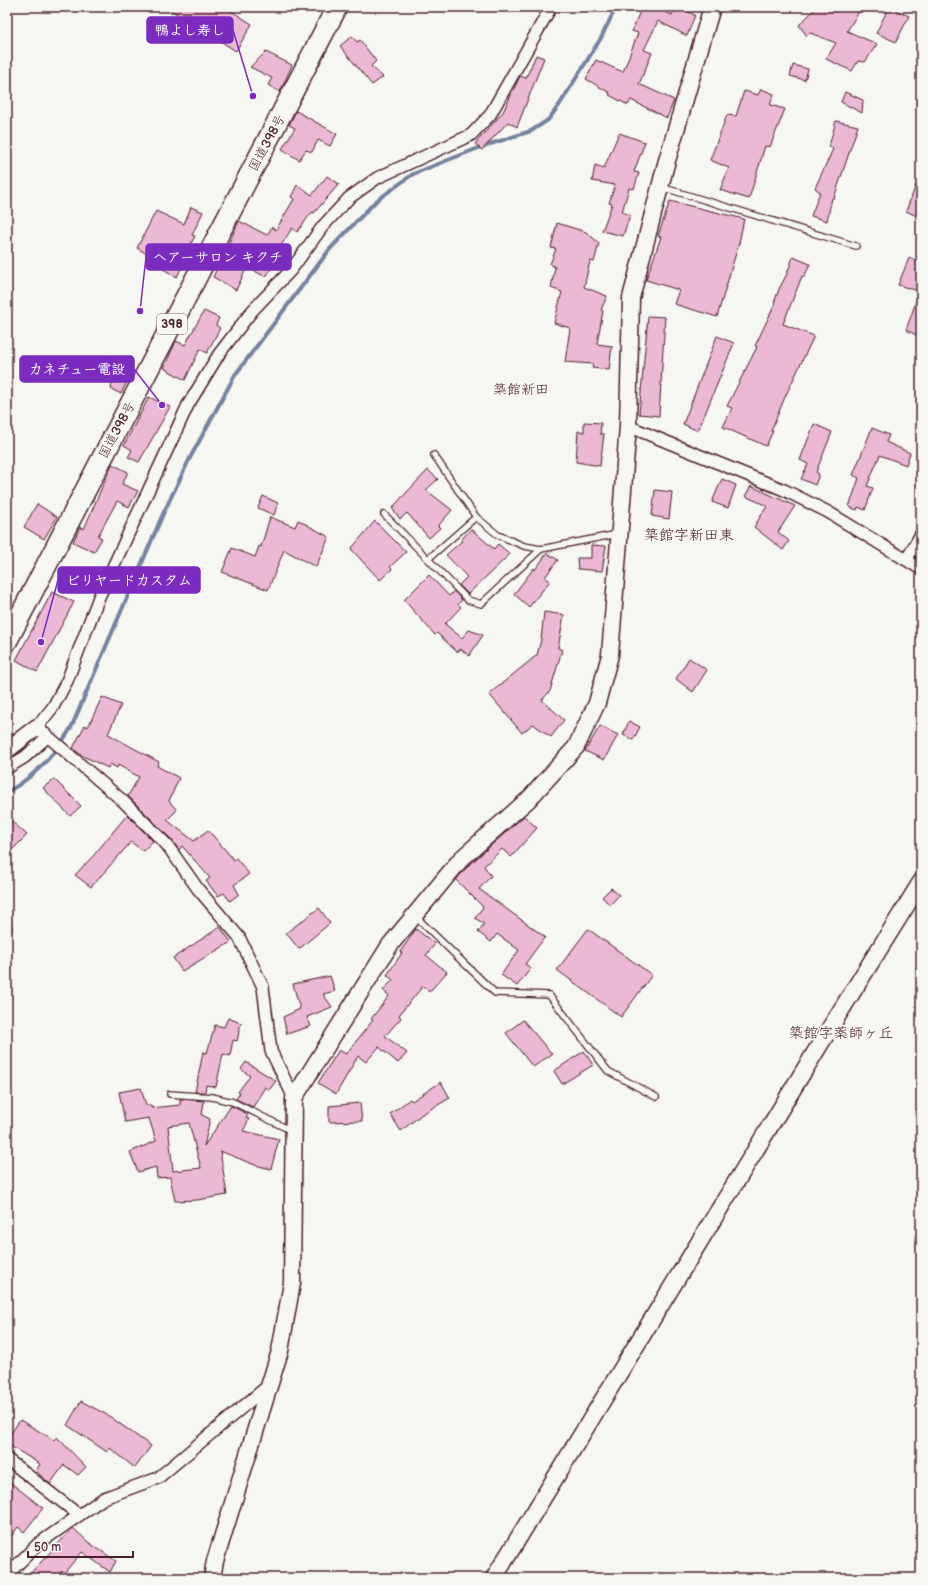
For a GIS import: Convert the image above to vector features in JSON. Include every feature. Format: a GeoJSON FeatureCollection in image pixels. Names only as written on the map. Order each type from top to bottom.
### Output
{"type":"FeatureCollection","features":[{"type":"Feature","properties":{"kind":"highway","name":"国道398号"},"geometry":{"type":"LineString","coordinates":[[7,641],[337,7]]}},
{"type":"Feature","properties":{"kind":"street"},"geometry":{"type":"LineString","coordinates":[[7,768],[25,757],[45,735],[53,707],[67,681],[99,597],[188,405],[219,354],[252,311],[291,270],[322,226],[349,198],[377,178],[471,135],[490,115],[551,7]]}},
{"type":"Feature","properties":{"kind":"street"},"geometry":{"type":"LineString","coordinates":[[294,1098],[390,945],[461,859],[529,799],[576,747],[597,703],[610,655],[628,426],[631,298],[660,187],[712,7]]}},
{"type":"Feature","properties":{"kind":"street"},"geometry":{"type":"LineString","coordinates":[[628,426],[784,490],[828,512],[921,569]]}},
{"type":"Feature","properties":{"kind":"street"},"geometry":{"type":"LineString","coordinates":[[906,559],[921,534]]}},
{"type":"Feature","properties":{"kind":"street"},"geometry":{"type":"LineString","coordinates":[[7,750],[45,735]]}},
{"type":"Feature","properties":{"kind":"street"},"geometry":{"type":"LineString","coordinates":[[45,735],[123,801],[167,845],[198,890],[239,937],[263,987],[270,1051],[294,1098],[292,1283],[280,1351],[215,1561],[212,1578]]}},
{"type":"Feature","properties":{"kind":"street"},"geometry":{"type":"LineString","coordinates":[[494,1578],[830,1028],[921,882]]}},
{"type":"Feature","properties":{"kind":"street"},"geometry":{"type":"LineString","coordinates":[[7,1576],[38,1544],[104,1498],[158,1478],[270,1385]]}},
{"type":"Feature","properties":{"kind":"street"},"geometry":{"type":"LineString","coordinates":[[7,1459],[79,1515]]}},
{"type":"Feature","properties":{"kind":"lane"},"geometry":{"type":"LineString","coordinates":[[660,187],[856,246]]}},
{"type":"Feature","properties":{"kind":"lane"},"geometry":{"type":"LineString","coordinates":[[434,455],[476,517],[498,535],[524,546],[541,550],[620,533]]}},
{"type":"Feature","properties":{"kind":"lane"},"geometry":{"type":"LineString","coordinates":[[384,514],[468,600],[481,604],[541,550]]}},
{"type":"Feature","properties":{"kind":"lane"},"geometry":{"type":"LineString","coordinates":[[428,559],[476,517]]}},
{"type":"Feature","properties":{"kind":"lane"},"geometry":{"type":"LineString","coordinates":[[415,915],[495,993],[549,996],[608,1071],[656,1097]]}},
{"type":"Feature","properties":{"kind":"lane"},"geometry":{"type":"LineString","coordinates":[[170,1094],[212,1097],[233,1102],[294,1132]]}},
{"type":"Feature","properties":{"kind":"building"},"geometry":{"type":"Polygon","coordinates":[[[166,7],[225,7],[252,24],[236,51],[166,7]]]}},
{"type":"Feature","properties":{"kind":"building"},"geometry":{"type":"Polygon","coordinates":[[[632,7],[653,7],[672,15],[675,7],[678,7],[695,15],[687,36],[658,21],[644,50],[652,53],[639,84],[674,100],[667,118],[631,100],[628,105],[609,95],[610,93],[586,79],[596,60],[623,72],[638,33],[632,31],[640,11],[632,7]]]}},
{"type":"Feature","properties":{"kind":"building"},"geometry":{"type":"Polygon","coordinates":[[[817,7],[862,7],[847,31],[877,44],[865,62],[858,61],[852,71],[826,59],[836,43],[810,33],[807,36],[799,25],[817,7]]]}},
{"type":"Feature","properties":{"kind":"building"},"geometry":{"type":"Polygon","coordinates":[[[889,7],[909,16],[896,42],[876,33],[889,7]]]}},
{"type":"Feature","properties":{"kind":"building"},"geometry":{"type":"Polygon","coordinates":[[[352,36],[357,42],[360,40],[376,61],[371,66],[383,77],[372,85],[340,46],[352,36]]]}},
{"type":"Feature","properties":{"kind":"building"},"geometry":{"type":"Polygon","coordinates":[[[266,52],[292,65],[280,92],[268,85],[272,78],[250,67],[266,52]]]}},
{"type":"Feature","properties":{"kind":"building"},"geometry":{"type":"Polygon","coordinates":[[[536,55],[544,58],[517,127],[508,122],[482,150],[475,144],[503,112],[520,76],[526,78],[536,55]]]}},
{"type":"Feature","properties":{"kind":"building"},"geometry":{"type":"Polygon","coordinates":[[[793,65],[808,69],[805,80],[790,76],[793,65]]]}},
{"type":"Feature","properties":{"kind":"building"},"geometry":{"type":"Polygon","coordinates":[[[761,89],[774,94],[770,105],[785,109],[770,147],[765,146],[749,199],[720,190],[729,168],[710,160],[727,115],[736,116],[744,91],[758,95],[761,89]]]}},
{"type":"Feature","properties":{"kind":"building"},"geometry":{"type":"Polygon","coordinates":[[[845,92],[863,100],[862,113],[841,102],[845,92]]]}},
{"type":"Feature","properties":{"kind":"building"},"geometry":{"type":"Polygon","coordinates":[[[296,111],[337,134],[330,146],[318,140],[312,152],[306,150],[299,160],[282,149],[295,128],[289,125],[296,111]]]}},
{"type":"Feature","properties":{"kind":"building"},"geometry":{"type":"Polygon","coordinates":[[[836,121],[858,126],[834,198],[832,198],[827,221],[811,216],[820,192],[815,188],[833,149],[829,146],[836,121]]]}},
{"type":"Feature","properties":{"kind":"building"},"geometry":{"type":"Polygon","coordinates":[[[619,133],[645,142],[634,172],[639,173],[634,189],[629,188],[622,212],[630,215],[623,236],[602,231],[612,204],[609,203],[615,185],[592,181],[595,165],[604,168],[619,133]]]}},
{"type":"Feature","properties":{"kind":"building"},"geometry":{"type":"Polygon","coordinates":[[[921,175],[921,218],[906,211],[921,175]]]}},
{"type":"Feature","properties":{"kind":"building"},"geometry":{"type":"Polygon","coordinates":[[[327,176],[339,184],[314,213],[312,212],[297,232],[292,228],[274,257],[277,258],[266,277],[247,267],[236,290],[213,277],[239,221],[267,235],[272,227],[276,230],[294,199],[291,197],[297,185],[312,195],[327,176]]]}},
{"type":"Feature","properties":{"kind":"building"},"geometry":{"type":"Polygon","coordinates":[[[670,201],[744,219],[739,243],[717,317],[674,304],[679,290],[646,280],[661,237],[658,236],[670,201]]]}},
{"type":"Feature","properties":{"kind":"building"},"geometry":{"type":"Polygon","coordinates":[[[191,207],[203,212],[192,235],[195,236],[183,259],[185,260],[177,277],[163,269],[165,265],[137,248],[156,211],[184,224],[191,207]]]}},
{"type":"Feature","properties":{"kind":"building"},"geometry":{"type":"Polygon","coordinates":[[[557,223],[586,232],[599,243],[594,262],[590,261],[584,287],[607,296],[601,310],[603,311],[597,344],[612,346],[609,370],[592,368],[593,364],[565,362],[570,328],[554,323],[562,292],[551,288],[555,267],[550,264],[556,249],[551,248],[557,223]]]}},
{"type":"Feature","properties":{"kind":"building"},"geometry":{"type":"Polygon","coordinates":[[[793,257],[810,264],[804,277],[802,276],[783,324],[814,336],[785,397],[766,446],[723,427],[732,408],[727,406],[757,347],[755,346],[775,304],[774,303],[779,289],[787,274],[793,257]]]}},
{"type":"Feature","properties":{"kind":"building"},"geometry":{"type":"Polygon","coordinates":[[[909,258],[921,263],[921,275],[915,290],[898,285],[909,258]]]}},
{"type":"Feature","properties":{"kind":"building"},"geometry":{"type":"Polygon","coordinates":[[[919,293],[921,293],[921,337],[906,330],[919,293]]]}},
{"type":"Feature","properties":{"kind":"building"},"geometry":{"type":"Polygon","coordinates":[[[204,311],[219,318],[216,325],[220,328],[207,353],[200,349],[185,380],[164,368],[176,341],[185,345],[204,311]]]}},
{"type":"Feature","properties":{"kind":"building"},"geometry":{"type":"Polygon","coordinates":[[[648,316],[665,317],[659,416],[639,414],[648,316]]]}},
{"type":"Feature","properties":{"kind":"building"},"geometry":{"type":"Polygon","coordinates":[[[717,336],[734,343],[698,431],[683,424],[717,336]]]}},
{"type":"Feature","properties":{"kind":"building"},"geometry":{"type":"Polygon","coordinates":[[[108,355],[133,369],[121,394],[111,389],[112,383],[99,374],[108,355]]]}},
{"type":"Feature","properties":{"kind":"building"},"geometry":{"type":"Polygon","coordinates":[[[149,397],[170,407],[139,462],[128,457],[132,450],[124,445],[149,397]]]}},
{"type":"Feature","properties":{"kind":"building"},"geometry":{"type":"Polygon","coordinates":[[[584,422],[601,423],[600,434],[604,434],[600,466],[576,462],[578,431],[584,432],[584,422]]]}},
{"type":"Feature","properties":{"kind":"building"},"geometry":{"type":"Polygon","coordinates":[[[814,424],[832,432],[816,472],[819,474],[815,485],[801,479],[808,464],[800,460],[814,424]]]}},
{"type":"Feature","properties":{"kind":"building"},"geometry":{"type":"Polygon","coordinates":[[[872,428],[889,435],[886,442],[910,453],[906,465],[880,455],[867,486],[873,488],[865,510],[858,507],[857,510],[849,507],[859,478],[853,475],[872,428]]]}},
{"type":"Feature","properties":{"kind":"building"},"geometry":{"type":"Polygon","coordinates":[[[112,464],[128,472],[122,484],[138,491],[129,507],[117,501],[98,536],[102,538],[94,552],[73,542],[80,527],[84,529],[112,464]]]}},
{"type":"Feature","properties":{"kind":"building"},"geometry":{"type":"Polygon","coordinates":[[[428,470],[438,479],[426,490],[452,510],[438,526],[440,528],[429,538],[407,513],[400,519],[392,508],[428,470]]]}},
{"type":"Feature","properties":{"kind":"building"},"geometry":{"type":"Polygon","coordinates":[[[722,479],[736,485],[728,508],[712,502],[722,479]]]}},
{"type":"Feature","properties":{"kind":"building"},"geometry":{"type":"Polygon","coordinates":[[[751,486],[795,506],[778,532],[789,541],[783,550],[754,527],[767,506],[745,496],[751,486]]]}},
{"type":"Feature","properties":{"kind":"building"},"geometry":{"type":"Polygon","coordinates":[[[655,490],[672,492],[669,519],[652,516],[655,490]]]}},
{"type":"Feature","properties":{"kind":"building"},"geometry":{"type":"Polygon","coordinates":[[[263,496],[278,503],[274,515],[258,508],[263,496]]]}},
{"type":"Feature","properties":{"kind":"building"},"geometry":{"type":"Polygon","coordinates":[[[37,504],[57,517],[44,539],[24,527],[37,504]]]}},
{"type":"Feature","properties":{"kind":"building"},"geometry":{"type":"Polygon","coordinates":[[[270,517],[295,527],[298,520],[329,537],[316,567],[284,550],[268,590],[222,572],[232,548],[255,557],[259,546],[261,547],[270,517]]]}},
{"type":"Feature","properties":{"kind":"building"},"geometry":{"type":"Polygon","coordinates":[[[375,521],[406,552],[390,567],[392,569],[380,580],[351,549],[375,521]]]}},
{"type":"Feature","properties":{"kind":"building"},"geometry":{"type":"Polygon","coordinates":[[[471,529],[494,549],[498,544],[510,554],[468,594],[459,585],[467,577],[446,555],[462,541],[461,540],[471,529]]]}},
{"type":"Feature","properties":{"kind":"building"},"geometry":{"type":"Polygon","coordinates":[[[591,545],[606,546],[602,571],[578,569],[577,558],[591,558],[591,545]]]}},
{"type":"Feature","properties":{"kind":"building"},"geometry":{"type":"Polygon","coordinates":[[[547,553],[558,560],[545,577],[550,581],[529,607],[514,594],[534,568],[535,570],[547,553]]]}},
{"type":"Feature","properties":{"kind":"building"},"geometry":{"type":"Polygon","coordinates":[[[429,575],[449,596],[454,591],[462,600],[458,604],[461,607],[445,624],[462,638],[469,630],[483,635],[469,656],[461,649],[457,652],[437,633],[435,635],[404,600],[429,575]]]}},
{"type":"Feature","properties":{"kind":"building"},"geometry":{"type":"Polygon","coordinates":[[[52,592],[74,602],[37,672],[16,660],[52,592]]]}},
{"type":"Feature","properties":{"kind":"building"},"geometry":{"type":"Polygon","coordinates":[[[544,612],[564,615],[558,648],[562,650],[550,691],[542,700],[564,720],[551,737],[533,724],[522,733],[489,694],[537,655],[541,640],[544,612]]]}},
{"type":"Feature","properties":{"kind":"building"},"geometry":{"type":"Polygon","coordinates":[[[689,658],[707,670],[693,692],[676,679],[689,658]]]}},
{"type":"Feature","properties":{"kind":"building"},"geometry":{"type":"Polygon","coordinates":[[[102,697],[121,705],[108,734],[159,762],[157,766],[179,778],[169,801],[177,810],[167,820],[194,841],[208,830],[234,860],[236,858],[249,874],[234,885],[239,894],[230,901],[224,893],[218,896],[206,881],[210,878],[182,846],[179,850],[172,840],[128,796],[139,777],[118,765],[117,768],[110,764],[108,768],[81,755],[73,748],[85,725],[88,727],[102,697]]]}},
{"type":"Feature","properties":{"kind":"building"},"geometry":{"type":"Polygon","coordinates":[[[629,721],[640,727],[633,740],[623,735],[629,721]]]}},
{"type":"Feature","properties":{"kind":"building"},"geometry":{"type":"Polygon","coordinates":[[[600,726],[618,735],[604,760],[585,751],[600,726]]]}},
{"type":"Feature","properties":{"kind":"building"},"geometry":{"type":"Polygon","coordinates":[[[54,779],[81,806],[70,816],[43,788],[54,779]]]}},
{"type":"Feature","properties":{"kind":"building"},"geometry":{"type":"Polygon","coordinates":[[[127,815],[153,841],[143,851],[131,842],[91,887],[75,875],[94,855],[127,815]]]}},
{"type":"Feature","properties":{"kind":"building"},"geometry":{"type":"Polygon","coordinates":[[[524,816],[537,828],[511,857],[502,849],[484,866],[491,876],[479,889],[545,937],[525,964],[531,968],[517,986],[501,975],[519,950],[497,934],[491,942],[478,932],[484,924],[475,918],[483,907],[456,880],[468,866],[524,816]]]}},
{"type":"Feature","properties":{"kind":"building"},"geometry":{"type":"Polygon","coordinates":[[[7,817],[27,835],[7,855],[7,817]]]}},
{"type":"Feature","properties":{"kind":"building"},"geometry":{"type":"Polygon","coordinates":[[[611,888],[619,895],[610,905],[602,897],[611,888]]]}},
{"type":"Feature","properties":{"kind":"building"},"geometry":{"type":"Polygon","coordinates":[[[319,908],[330,923],[299,949],[286,933],[319,908]]]}},
{"type":"Feature","properties":{"kind":"building"},"geometry":{"type":"Polygon","coordinates":[[[220,927],[231,942],[182,971],[173,958],[220,927]]]}},
{"type":"Feature","properties":{"kind":"building"},"geometry":{"type":"Polygon","coordinates":[[[416,929],[435,944],[426,955],[447,972],[429,992],[423,986],[399,1015],[401,1018],[385,1036],[407,1053],[398,1063],[379,1047],[366,1062],[358,1056],[336,1094],[318,1083],[339,1050],[346,1054],[373,1020],[371,1019],[389,996],[383,990],[393,980],[387,975],[402,953],[400,952],[416,929]]]}},
{"type":"Feature","properties":{"kind":"building"},"geometry":{"type":"Polygon","coordinates":[[[588,929],[652,975],[621,1017],[557,970],[588,929]]]}},
{"type":"Feature","properties":{"kind":"building"},"geometry":{"type":"Polygon","coordinates":[[[330,976],[335,991],[323,994],[332,1007],[307,1017],[311,1026],[287,1034],[283,1017],[300,1009],[293,984],[330,976]]]}},
{"type":"Feature","properties":{"kind":"building"},"geometry":{"type":"Polygon","coordinates":[[[228,1018],[241,1023],[237,1041],[233,1040],[230,1056],[223,1054],[216,1087],[206,1085],[205,1092],[195,1092],[203,1052],[207,1053],[215,1025],[224,1027],[228,1018]]]}},
{"type":"Feature","properties":{"kind":"building"},"geometry":{"type":"Polygon","coordinates":[[[523,1020],[552,1054],[533,1067],[506,1033],[523,1020]]]}},
{"type":"Feature","properties":{"kind":"building"},"geometry":{"type":"Polygon","coordinates":[[[584,1051],[593,1065],[562,1084],[554,1071],[584,1051]]]}},
{"type":"Feature","properties":{"kind":"building"},"geometry":{"type":"Polygon","coordinates":[[[246,1062],[276,1081],[269,1090],[265,1087],[253,1107],[236,1099],[240,1093],[238,1092],[250,1076],[241,1069],[246,1062]]]}},
{"type":"Feature","properties":{"kind":"building"},"geometry":{"type":"Polygon","coordinates":[[[441,1082],[450,1098],[422,1114],[401,1131],[390,1114],[410,1099],[412,1101],[441,1082]]]}},
{"type":"Feature","properties":{"kind":"building"},"geometry":{"type":"Polygon","coordinates":[[[141,1088],[146,1105],[151,1105],[151,1108],[180,1105],[180,1099],[204,1101],[202,1115],[210,1119],[204,1146],[231,1106],[248,1114],[246,1118],[249,1119],[243,1131],[279,1139],[271,1169],[255,1165],[220,1151],[227,1195],[197,1200],[175,1201],[170,1177],[157,1178],[156,1167],[138,1172],[130,1152],[156,1141],[149,1118],[125,1122],[119,1092],[141,1088]],[[189,1123],[168,1126],[173,1171],[201,1168],[189,1123]]]}},
{"type":"Feature","properties":{"kind":"building"},"geometry":{"type":"Polygon","coordinates":[[[360,1103],[362,1121],[329,1122],[329,1106],[360,1103]]]}},
{"type":"Feature","properties":{"kind":"building"},"geometry":{"type":"Polygon","coordinates":[[[81,1401],[109,1416],[151,1446],[135,1468],[110,1448],[107,1452],[67,1425],[81,1401]]]}},
{"type":"Feature","properties":{"kind":"building"},"geometry":{"type":"Polygon","coordinates":[[[20,1420],[54,1440],[57,1437],[86,1467],[78,1475],[64,1465],[50,1484],[36,1471],[40,1464],[7,1444],[7,1439],[20,1420]]]}},
{"type":"Feature","properties":{"kind":"building"},"geometry":{"type":"Polygon","coordinates":[[[7,1480],[43,1508],[24,1532],[18,1527],[7,1542],[7,1480]]]}},
{"type":"Feature","properties":{"kind":"building"},"geometry":{"type":"Polygon","coordinates":[[[73,1528],[88,1542],[116,1561],[110,1572],[82,1552],[64,1573],[62,1571],[55,1578],[26,1578],[73,1528]]]}},
{"type":"Feature","properties":{"kind":"waterway"},"geometry":{"type":"LineString","coordinates":[[7,792],[27,779],[44,764],[71,728],[163,514],[190,458],[235,375],[330,249],[376,201],[413,174],[481,147],[531,131],[548,120],[560,104],[601,38],[616,7]]}},
{"type":"Feature","properties":{"kind":"waterway"},"geometry":{"type":"LineString","coordinates":[[7,908],[11,929],[7,943]]}},
{"type":"Feature","properties":{"kind":"place","name":"鴨よし寿し"},"geometry":{"type":"Point","coordinates":[253,96]}},
{"type":"Feature","properties":{"kind":"place","name":"ヘアーサロン キクチ"},"geometry":{"type":"Point","coordinates":[140,311]}},
{"type":"Feature","properties":{"kind":"place","name":"カネチュー電設"},"geometry":{"type":"Point","coordinates":[162,405]}},
{"type":"Feature","properties":{"kind":"place","name":"ビリヤードカスタム"},"geometry":{"type":"Point","coordinates":[41,642]}},
{"type":"Feature","properties":{"kind":"district","name":"築館新田"},"geometry":{"type":"Point","coordinates":[521,389]}},
{"type":"Feature","properties":{"kind":"district","name":"築館字新田東"},"geometry":{"type":"Point","coordinates":[689,535]}},
{"type":"Feature","properties":{"kind":"district","name":"築館字薬師ヶ丘"},"geometry":{"type":"Point","coordinates":[841,1033]}}]}
